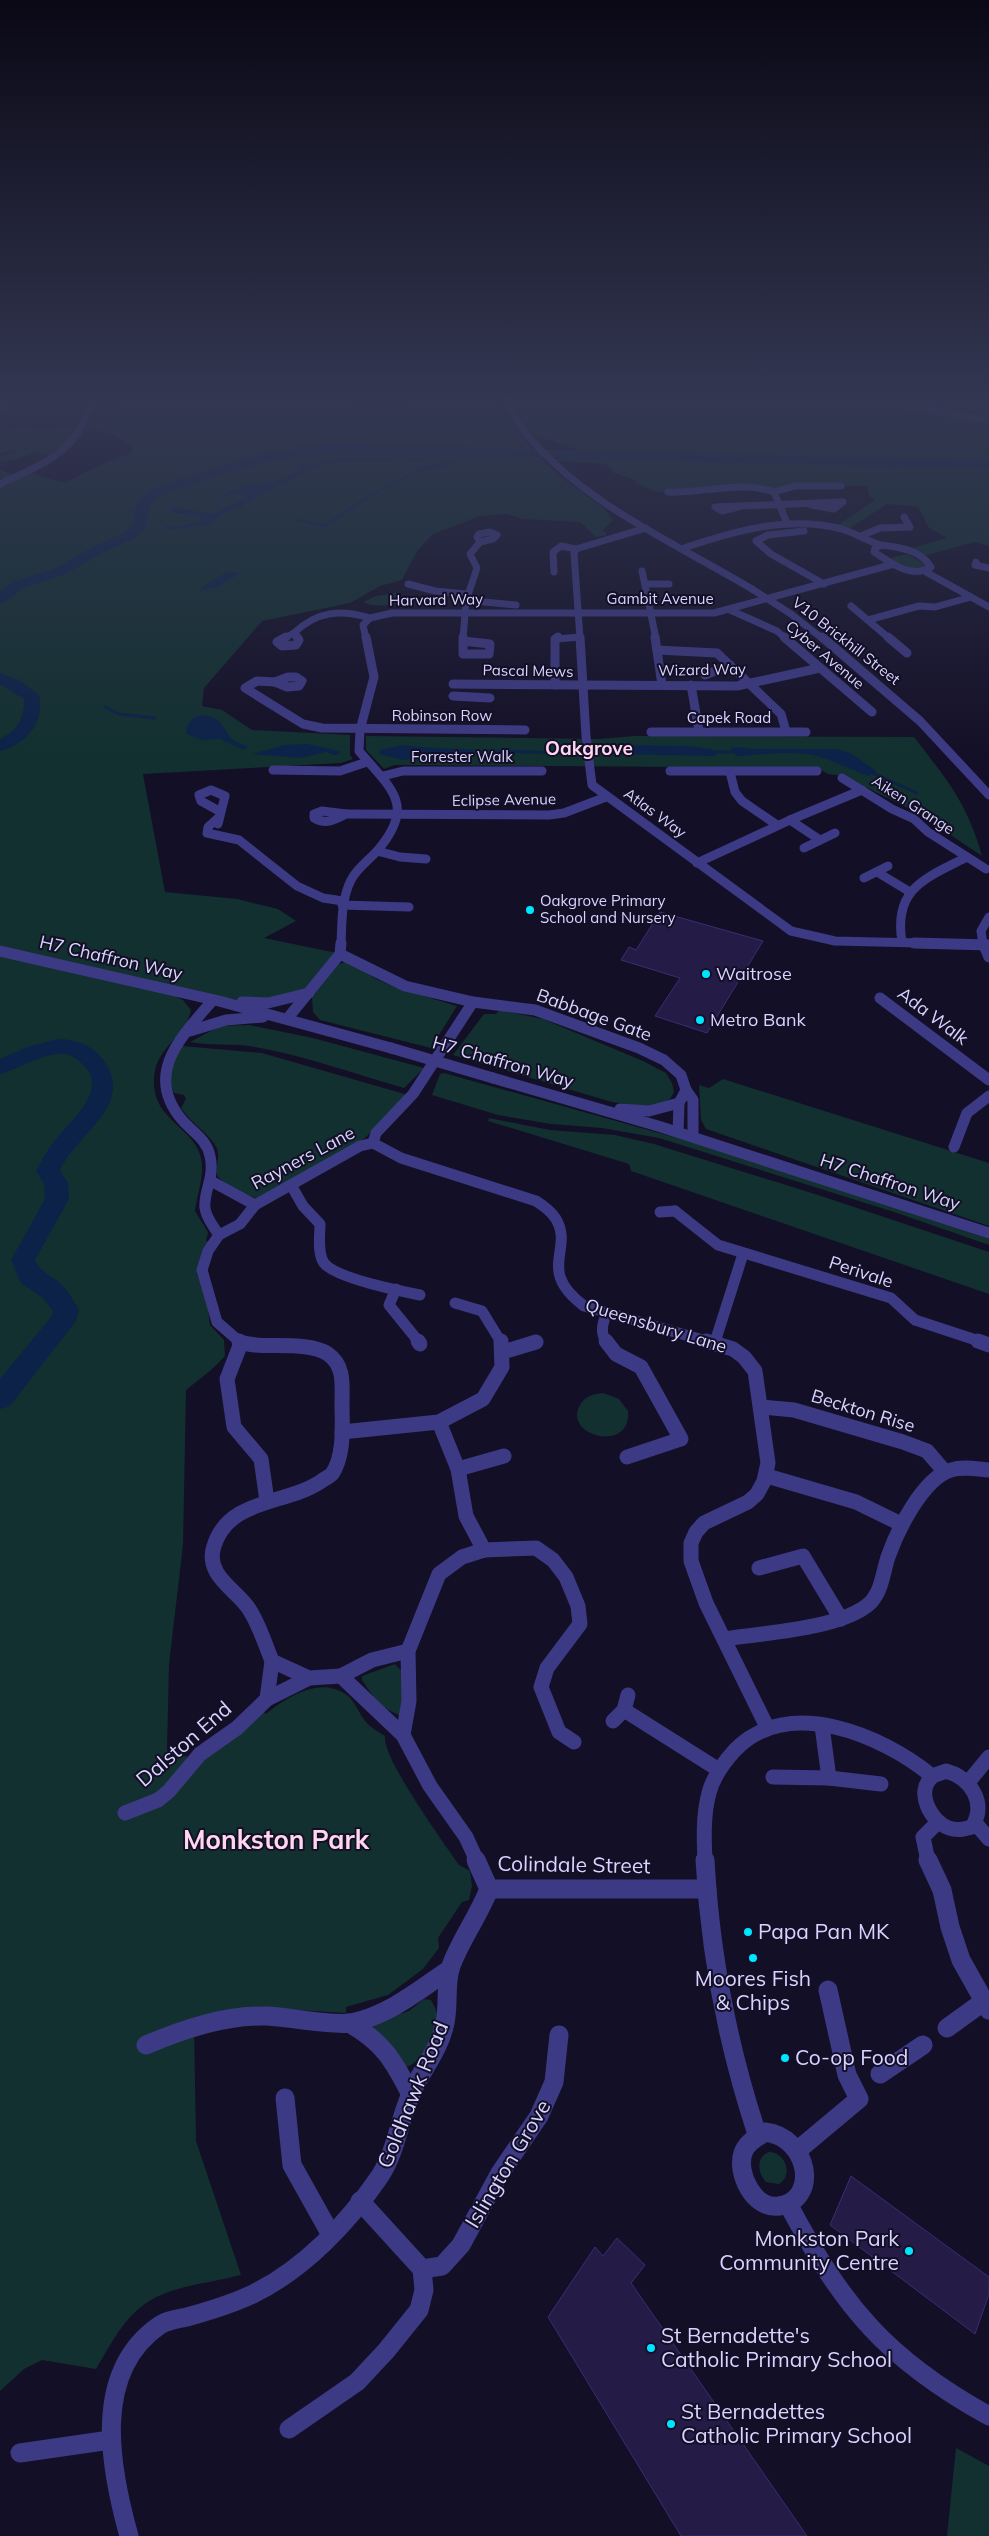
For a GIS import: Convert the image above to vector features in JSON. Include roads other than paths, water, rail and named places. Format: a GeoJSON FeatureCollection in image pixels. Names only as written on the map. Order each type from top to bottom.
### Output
{"type":"FeatureCollection","features":[{"type":"Feature","properties":{"kind":"street","name":"V10 Brickhill Street"},"geometry":{"type":"LineString","coordinates":[[636,521],[646,528],[681,540],[684,548],[752,588],[791,614],[851,659],[899,699],[946,744],[987,793]]}},
{"type":"Feature","properties":{"kind":"street"},"geometry":{"type":"LineString","coordinates":[[861,536],[880,528],[912,529],[907,521]]}},
{"type":"Feature","properties":{"kind":"street"},"geometry":{"type":"LineString","coordinates":[[684,548],[746,528],[787,523],[833,528],[861,536],[881,545],[900,547],[927,561],[931,567],[926,572]]}},
{"type":"Feature","properties":{"kind":"street"},"geometry":{"type":"LineString","coordinates":[[554,572],[553,552],[561,546],[576,549],[646,528]]}},
{"type":"Feature","properties":{"kind":"street"},"geometry":{"type":"LineString","coordinates":[[824,584],[771,554],[756,541],[768,535],[782,532],[827,532]]}},
{"type":"Feature","properties":{"kind":"street"},"geometry":{"type":"LineString","coordinates":[[622,535],[706,541]]}},
{"type":"Feature","properties":{"kind":"street"},"geometry":{"type":"LineString","coordinates":[[463,641],[462,613],[465,597],[477,568],[470,554],[480,542]]}},
{"type":"Feature","properties":{"kind":"street"},"geometry":{"type":"LineString","coordinates":[[881,545],[875,548],[874,552],[894,564],[907,570],[926,572],[989,607]]}},
{"type":"Feature","properties":{"kind":"street","name":"Atlas Way"},"geometry":{"type":"LineString","coordinates":[[576,549],[577,613],[592,785],[791,931],[835,941],[986,944]]}},
{"type":"Feature","properties":{"kind":"street","name":"Gambit Avenue"},"geometry":{"type":"LineString","coordinates":[[577,613],[714,613],[743,607],[894,564]]}},
{"type":"Feature","properties":{"kind":"street"},"geometry":{"type":"LineString","coordinates":[[975,565],[989,568]]}},
{"type":"Feature","properties":{"kind":"street"},"geometry":{"type":"LineString","coordinates":[[642,571],[651,613],[662,685]]}},
{"type":"Feature","properties":{"kind":"street"},"geometry":{"type":"LineString","coordinates":[[408,584],[465,597],[516,605]]}},
{"type":"Feature","properties":{"kind":"street"},"geometry":{"type":"LineString","coordinates":[[645,584],[669,584]]}},
{"type":"Feature","properties":{"kind":"street"},"geometry":{"type":"LineString","coordinates":[[868,620],[919,606],[935,607],[971,597]]}},
{"type":"Feature","properties":{"kind":"street"},"geometry":{"type":"LineString","coordinates":[[851,606],[884,636],[907,652]]}},
{"type":"Feature","properties":{"kind":"street","name":"Cyber Avenue"},"geometry":{"type":"LineString","coordinates":[[730,610],[777,631],[872,712]]}},
{"type":"Feature","properties":{"kind":"street"},"geometry":{"type":"LineString","coordinates":[[294,633],[302,623],[324,613],[340,611],[370,618]]}},
{"type":"Feature","properties":{"kind":"street","name":"Harvard Way"},"geometry":{"type":"LineString","coordinates":[[367,762],[359,751],[360,730],[374,677],[363,625],[370,618],[392,613],[577,613]]}},
{"type":"Feature","properties":{"kind":"street"},"geometry":{"type":"LineString","coordinates":[[555,685],[555,639],[580,638]]}},
{"type":"Feature","properties":{"kind":"street"},"geometry":{"type":"LineString","coordinates":[[657,650],[717,653],[782,714],[786,731]]}},
{"type":"Feature","properties":{"kind":"street"},"geometry":{"type":"LineString","coordinates":[[705,675],[730,666]]}},
{"type":"Feature","properties":{"kind":"street","name":"Wizard Way"},"geometry":{"type":"LineString","coordinates":[[583,685],[750,684],[820,668]]}},
{"type":"Feature","properties":{"kind":"street","name":"Robinson Row"},"geometry":{"type":"LineString","coordinates":[[275,682],[257,681],[246,688],[247,691],[266,700],[303,724],[322,728],[360,730],[525,730]]}},
{"type":"Feature","properties":{"kind":"street","name":"Pascal Mews"},"geometry":{"type":"LineString","coordinates":[[453,684],[583,685]]}},
{"type":"Feature","properties":{"kind":"street","name":"Pascal Mews"},"geometry":{"type":"LineString","coordinates":[[471,696],[472,684]]}},
{"type":"Feature","properties":{"kind":"street"},"geometry":{"type":"LineString","coordinates":[[691,685],[699,732]]}},
{"type":"Feature","properties":{"kind":"street","name":"Pascal Mews"},"geometry":{"type":"LineString","coordinates":[[453,696],[490,698]]}},
{"type":"Feature","properties":{"kind":"street","name":"Capek Road"},"geometry":{"type":"LineString","coordinates":[[651,732],[806,732]]}},
{"type":"Feature","properties":{"kind":"street"},"geometry":{"type":"LineString","coordinates":[[187,1032],[207,1024],[233,1018],[286,1019],[309,994],[340,954],[343,903],[352,877],[391,833],[399,814],[392,791],[383,776],[367,762],[340,771],[273,770]]}},
{"type":"Feature","properties":{"kind":"street","name":"Forrester Walk"},"geometry":{"type":"LineString","coordinates":[[383,776],[402,771],[542,771]]}},
{"type":"Feature","properties":{"kind":"street"},"geometry":{"type":"LineString","coordinates":[[670,771],[817,771]]}},
{"type":"Feature","properties":{"kind":"street"},"geometry":{"type":"LineString","coordinates":[[730,772],[735,792],[742,801],[777,825]]}},
{"type":"Feature","properties":{"kind":"street","name":"Aiken Grange"},"geometry":{"type":"LineString","coordinates":[[842,778],[892,809],[914,820],[928,832],[986,869]]}},
{"type":"Feature","properties":{"kind":"street"},"geometry":{"type":"LineString","coordinates":[[697,863],[777,825],[862,790]]}},
{"type":"Feature","properties":{"kind":"street","name":"Eclipse Avenue"},"geometry":{"type":"LineString","coordinates":[[346,814],[549,815],[564,813],[606,797]]}},
{"type":"Feature","properties":{"kind":"street"},"geometry":{"type":"LineString","coordinates":[[229,837],[218,825],[218,814],[208,827],[207,833],[239,840],[256,853],[265,863],[296,886],[323,898],[343,903],[409,907]]}},
{"type":"Feature","properties":{"kind":"street"},"geometry":{"type":"LineString","coordinates":[[790,820],[820,840]]}},
{"type":"Feature","properties":{"kind":"street"},"geometry":{"type":"LineString","coordinates":[[804,848],[835,833]]}},
{"type":"Feature","properties":{"kind":"street"},"geometry":{"type":"LineString","coordinates":[[377,851],[400,857],[426,859]]}},
{"type":"Feature","properties":{"kind":"street","name":"Aiken Grange"},"geometry":{"type":"LineString","coordinates":[[902,942],[898,926],[898,914],[902,903],[910,892],[929,876],[967,857]]}},
{"type":"Feature","properties":{"kind":"street"},"geometry":{"type":"LineString","coordinates":[[864,878],[888,866]]}},
{"type":"Feature","properties":{"kind":"street"},"geometry":{"type":"LineString","coordinates":[[878,872],[900,888],[910,892]]}},
{"type":"Feature","properties":{"kind":"street"},"geometry":{"type":"LineString","coordinates":[[989,917],[981,930],[989,957]]}},
{"type":"Feature","properties":{"kind":"street","name":"H7 Chaffron Way"},"geometry":{"type":"LineString","coordinates":[[0,950],[216,1001],[391,1048],[678,1132],[989,1233]]}},
{"type":"Feature","properties":{"kind":"street","name":"Babbage Gate"},"geometry":{"type":"LineString","coordinates":[[340,954],[362,961],[384,976],[414,988],[473,1002],[534,1010],[639,1048],[664,1060],[681,1075],[686,1090],[693,1100],[693,1137]]}},
{"type":"Feature","properties":{"kind":"street"},"geometry":{"type":"LineString","coordinates":[[267,1699],[272,1661],[249,1608],[224,1584],[214,1566],[213,1548],[223,1529],[241,1512],[267,1501],[310,1490],[332,1474],[339,1455],[342,1432],[342,1371],[328,1354],[300,1346],[241,1343],[218,1322],[202,1270],[208,1251],[217,1241],[218,1235],[205,1208],[211,1181],[208,1148],[180,1118],[171,1103],[165,1086],[164,1071],[168,1060],[187,1032],[216,1001],[268,1003],[309,994]]}},
{"type":"Feature","properties":{"kind":"street","name":"Ada Walk"},"geometry":{"type":"LineString","coordinates":[[880,998],[989,1080]]}},
{"type":"Feature","properties":{"kind":"street","name":"Rayners Lane"},"geometry":{"type":"LineString","coordinates":[[211,1181],[255,1205],[360,1146],[373,1142],[376,1133],[403,1107],[473,1002]]}},
{"type":"Feature","properties":{"kind":"street"},"geometry":{"type":"LineString","coordinates":[[678,1132],[679,1104],[686,1090]]}},
{"type":"Feature","properties":{"kind":"street"},"geometry":{"type":"LineString","coordinates":[[954,1147],[966,1112],[989,1096]]}},
{"type":"Feature","properties":{"kind":"street"},"geometry":{"type":"LineString","coordinates":[[595,1107],[649,1111],[679,1104]]}},
{"type":"Feature","properties":{"kind":"street","name":"Queensbury Lane"},"geometry":{"type":"LineString","coordinates":[[373,1142],[401,1158],[536,1201],[548,1207],[560,1226],[559,1274],[563,1286],[584,1306],[733,1349],[744,1357],[755,1371],[768,1463],[767,1476]]}},
{"type":"Feature","properties":{"kind":"street"},"geometry":{"type":"LineString","coordinates":[[291,1185],[303,1206],[320,1224],[320,1254],[325,1265],[342,1274],[420,1295]]}},
{"type":"Feature","properties":{"kind":"street"},"geometry":{"type":"LineString","coordinates":[[218,1235],[233,1231],[242,1224],[255,1205]]}},
{"type":"Feature","properties":{"kind":"street","name":"Perivale"},"geometry":{"type":"LineString","coordinates":[[660,1212],[676,1206],[718,1245],[891,1298],[915,1320],[989,1345]]}},
{"type":"Feature","properties":{"kind":"street"},"geometry":{"type":"LineString","coordinates":[[716,1344],[744,1254]]}},
{"type":"Feature","properties":{"kind":"street"},"geometry":{"type":"LineString","coordinates":[[396,1289],[389,1306],[420,1344]]}},
{"type":"Feature","properties":{"kind":"street"},"geometry":{"type":"LineString","coordinates":[[342,1432],[439,1422],[483,1399],[502,1366],[503,1352],[501,1341],[482,1311],[454,1303]]}},
{"type":"Feature","properties":{"kind":"street"},"geometry":{"type":"LineString","coordinates":[[607,1312],[602,1325],[603,1338],[616,1354],[641,1367],[681,1439],[627,1457]]}},
{"type":"Feature","properties":{"kind":"street"},"geometry":{"type":"LineString","coordinates":[[503,1352],[536,1342]]}},
{"type":"Feature","properties":{"kind":"street"},"geometry":{"type":"LineString","coordinates":[[241,1343],[227,1379],[234,1427],[262,1459],[267,1501]]}},
{"type":"Feature","properties":{"kind":"street","name":"Beckton Rise"},"geometry":{"type":"LineString","coordinates":[[761,1407],[803,1412],[903,1442],[927,1451],[945,1472]]}},
{"type":"Feature","properties":{"kind":"street"},"geometry":{"type":"LineString","coordinates":[[439,1422],[458,1469],[466,1516],[484,1550]]}},
{"type":"Feature","properties":{"kind":"street"},"geometry":{"type":"LineString","coordinates":[[458,1469],[504,1456]]}},
{"type":"Feature","properties":{"kind":"street"},"geometry":{"type":"LineString","coordinates":[[724,1639],[854,1616],[871,1602],[882,1582],[888,1558],[901,1524],[922,1495],[945,1472],[970,1468],[989,1470]]}},
{"type":"Feature","properties":{"kind":"street"},"geometry":{"type":"LineString","coordinates":[[767,1727],[706,1605],[691,1563],[691,1545],[696,1530],[709,1520],[747,1504],[761,1489],[767,1476],[856,1502],[901,1524]]}},
{"type":"Feature","properties":{"kind":"street"},"geometry":{"type":"LineString","coordinates":[[403,1736],[409,1701],[408,1651],[440,1574],[462,1557],[484,1550],[536,1548],[553,1560],[566,1577],[578,1606],[580,1624],[547,1668],[542,1687],[559,1732],[574,1742]]}},
{"type":"Feature","properties":{"kind":"street"},"geometry":{"type":"LineString","coordinates":[[759,1568],[803,1556],[841,1619]]}},
{"type":"Feature","properties":{"kind":"street"},"geometry":{"type":"LineString","coordinates":[[272,1661],[309,1678],[341,1676],[372,1660],[408,1651]]}},
{"type":"Feature","properties":{"kind":"street","name":"Colindale Street"},"geometry":{"type":"LineString","coordinates":[[341,1676],[403,1736],[430,1786],[466,1837],[489,1889],[707,1889]]}},
{"type":"Feature","properties":{"kind":"street","name":"Dalston End"},"geometry":{"type":"LineString","coordinates":[[125,1813],[147,1806],[169,1791],[200,1754],[237,1728],[267,1699],[309,1678]]}},
{"type":"Feature","properties":{"kind":"street"},"geometry":{"type":"LineString","coordinates":[[622,1709],[678,1746],[719,1770]]}},
{"type":"Feature","properties":{"kind":"street"},"geometry":{"type":"LineString","coordinates":[[757,2134],[742,2092],[728,2033],[715,1958],[707,1889],[704,1818],[710,1790],[719,1770],[745,1741],[767,1727],[794,1724],[849,1729],[878,1740],[908,1756],[932,1776]]}},
{"type":"Feature","properties":{"kind":"street"},"geometry":{"type":"LineString","coordinates":[[822,1726],[829,1778]]}},
{"type":"Feature","properties":{"kind":"street"},"geometry":{"type":"LineString","coordinates":[[970,1780],[989,1757]]}},
{"type":"Feature","properties":{"kind":"street"},"geometry":{"type":"LineString","coordinates":[[946,1771],[963,1775],[970,1780],[978,1789],[983,1808],[981,1817],[976,1824],[968,1829],[958,1830],[938,1822],[931,1815],[924,1798],[924,1789],[932,1776],[946,1771]]}},
{"type":"Feature","properties":{"kind":"street"},"geometry":{"type":"LineString","coordinates":[[773,1777],[829,1778],[882,1784]]}},
{"type":"Feature","properties":{"kind":"street"},"geometry":{"type":"LineString","coordinates":[[938,1822],[924,1837],[923,1851],[940,1884],[950,1927],[964,1967],[986,2006],[948,2028]]}},
{"type":"Feature","properties":{"kind":"street"},"geometry":{"type":"LineString","coordinates":[[976,1824],[989,1839]]}},
{"type":"Feature","properties":{"kind":"street","name":"Goldhawk Road"},"geometry":{"type":"LineString","coordinates":[[129,2536],[110,2440],[114,2397],[121,2372],[137,2346],[161,2324],[202,2313],[253,2294],[285,2275],[317,2249],[360,2201],[380,2174],[396,2146],[402,2118],[410,2095],[443,2034],[449,2002],[450,1969],[482,1909],[489,1889]]}},
{"type":"Feature","properties":{"kind":"street"},"geometry":{"type":"LineString","coordinates":[[349,2024],[395,2008],[450,1969]]}},
{"type":"Feature","properties":{"kind":"street"},"geometry":{"type":"LineString","coordinates":[[798,2150],[859,2099],[847,2075],[828,1990]]}},
{"type":"Feature","properties":{"kind":"street"},"geometry":{"type":"LineString","coordinates":[[146,2045],[188,2029],[237,2017],[267,2016],[349,2024],[371,2035],[387,2050],[410,2095]]}},
{"type":"Feature","properties":{"kind":"street","name":"Islington Grove"},"geometry":{"type":"LineString","coordinates":[[422,2269],[433,2269],[444,2264],[462,2242],[479,2215],[500,2173],[524,2141],[550,2094],[559,2035]]}},
{"type":"Feature","properties":{"kind":"street"},"geometry":{"type":"LineString","coordinates":[[880,2074],[923,2046]]}},
{"type":"Feature","properties":{"kind":"street"},"geometry":{"type":"LineString","coordinates":[[285,2098],[292,2165],[330,2233]]}},
{"type":"Feature","properties":{"kind":"street"},"geometry":{"type":"LineString","coordinates":[[774,2132],[791,2142],[798,2150],[804,2175],[802,2187],[797,2197],[788,2204],[768,2205],[754,2196],[744,2180],[742,2158],[750,2140],[757,2134],[774,2132]]}},
{"type":"Feature","properties":{"kind":"street"},"geometry":{"type":"LineString","coordinates":[[288,2430],[357,2382],[386,2351],[419,2310],[424,2290],[422,2269],[360,2201]]}},
{"type":"Feature","properties":{"kind":"street"},"geometry":{"type":"LineString","coordinates":[[788,2204],[827,2275],[876,2337],[908,2367],[954,2398],[989,2416]]}},
{"type":"Feature","properties":{"kind":"street"},"geometry":{"type":"LineString","coordinates":[[20,2453],[110,2440]]}},
{"type":"Feature","properties":{"kind":"water"},"geometry":{"type":"Polygon","coordinates":[[[196,521],[215,521],[212,524],[164,529],[166,526],[179,526],[196,521]]]}},
{"type":"Feature","properties":{"kind":"water"},"geometry":{"type":"Polygon","coordinates":[[[228,571],[240,573],[218,587],[204,590],[201,588],[228,571]]]}},
{"type":"Feature","properties":{"kind":"water"},"geometry":{"type":"Polygon","coordinates":[[[200,715],[218,720],[233,740],[248,747],[244,750],[220,739],[202,740],[187,734],[186,728],[192,719],[200,715]]]}},
{"type":"Feature","properties":{"kind":"water"},"geometry":{"type":"Polygon","coordinates":[[[307,744],[340,751],[339,754],[334,755],[326,752],[300,758],[252,754],[285,745],[307,744]]]}},
{"type":"Feature","properties":{"kind":"water"},"geometry":{"type":"Polygon","coordinates":[[[403,745],[488,751],[467,755],[433,754],[404,760],[379,754],[380,750],[403,745]]]}},
{"type":"Feature","properties":{"kind":"water"},"geometry":{"type":"Polygon","coordinates":[[[626,745],[686,746],[712,749],[717,756],[611,754],[610,747],[626,745]]]}},
{"type":"Feature","properties":{"kind":"water"},"geometry":{"type":"Polygon","coordinates":[[[730,748],[753,749],[838,749],[852,754],[876,771],[868,776],[814,755],[797,753],[736,756],[730,748]]]}},
{"type":"Feature","properties":{"kind":"waterway"},"geometry":{"type":"LineString","coordinates":[[0,599],[18,585],[61,571],[101,548],[131,535],[139,526],[140,521]]}},
{"type":"Feature","properties":{"kind":"waterway"},"geometry":{"type":"LineString","coordinates":[[304,521],[324,526],[331,521]]}},
{"type":"Feature","properties":{"kind":"waterway"},"geometry":{"type":"LineString","coordinates":[[0,678],[14,684],[32,697],[31,715],[26,728],[16,737],[0,746]]}},
{"type":"Feature","properties":{"kind":"waterway"},"geometry":{"type":"LineString","coordinates":[[105,707],[119,714],[155,718]]}},
{"type":"Feature","properties":{"kind":"waterway"},"geometry":{"type":"LineString","coordinates":[[483,751],[567,753]]}},
{"type":"Feature","properties":{"kind":"waterway"},"geometry":{"type":"LineString","coordinates":[[603,752],[614,752]]}},
{"type":"Feature","properties":{"kind":"waterway"},"geometry":{"type":"LineString","coordinates":[[709,752],[737,752]]}},
{"type":"Feature","properties":{"kind":"waterway"},"geometry":{"type":"LineString","coordinates":[[868,771],[917,793]]}},
{"type":"Feature","properties":{"kind":"waterway"},"geometry":{"type":"LineString","coordinates":[[0,1067],[47,1048],[70,1047],[81,1051],[92,1060],[102,1075],[103,1090],[98,1104],[54,1157],[48,1171],[56,1183],[57,1199],[23,1260],[30,1276],[52,1291],[66,1310],[63,1321],[0,1398]]}},
{"type":"Feature","properties":{"kind":"place","name":"Oakgrove Primary School and Nursery"},"geometry":{"type":"Point","coordinates":[530,910]}},
{"type":"Feature","properties":{"kind":"place","name":"Waitrose"},"geometry":{"type":"Point","coordinates":[706,974]}},
{"type":"Feature","properties":{"kind":"place","name":"Metro Bank"},"geometry":{"type":"Point","coordinates":[700,1020]}},
{"type":"Feature","properties":{"kind":"place","name":"Papa Pan MK"},"geometry":{"type":"Point","coordinates":[748,1932]}},
{"type":"Feature","properties":{"kind":"place","name":"Moores Fish & Chips"},"geometry":{"type":"Point","coordinates":[753,1958]}},
{"type":"Feature","properties":{"kind":"place","name":"Co-op Food"},"geometry":{"type":"Point","coordinates":[785,2058]}},
{"type":"Feature","properties":{"kind":"place","name":"Monkston Park Community Centre"},"geometry":{"type":"Point","coordinates":[909,2251]}},
{"type":"Feature","properties":{"kind":"place","name":"St Bernadette's Catholic Primary School"},"geometry":{"type":"Point","coordinates":[651,2348]}},
{"type":"Feature","properties":{"kind":"place","name":"St Bernadettes Catholic Primary School"},"geometry":{"type":"Point","coordinates":[671,2424]}},
{"type":"Feature","properties":{"kind":"district","name":"Oakgrove"},"geometry":{"type":"Point","coordinates":[589,748]}},
{"type":"Feature","properties":{"kind":"district","name":"Monkston Park"},"geometry":{"type":"Point","coordinates":[276,1840]}}]}
